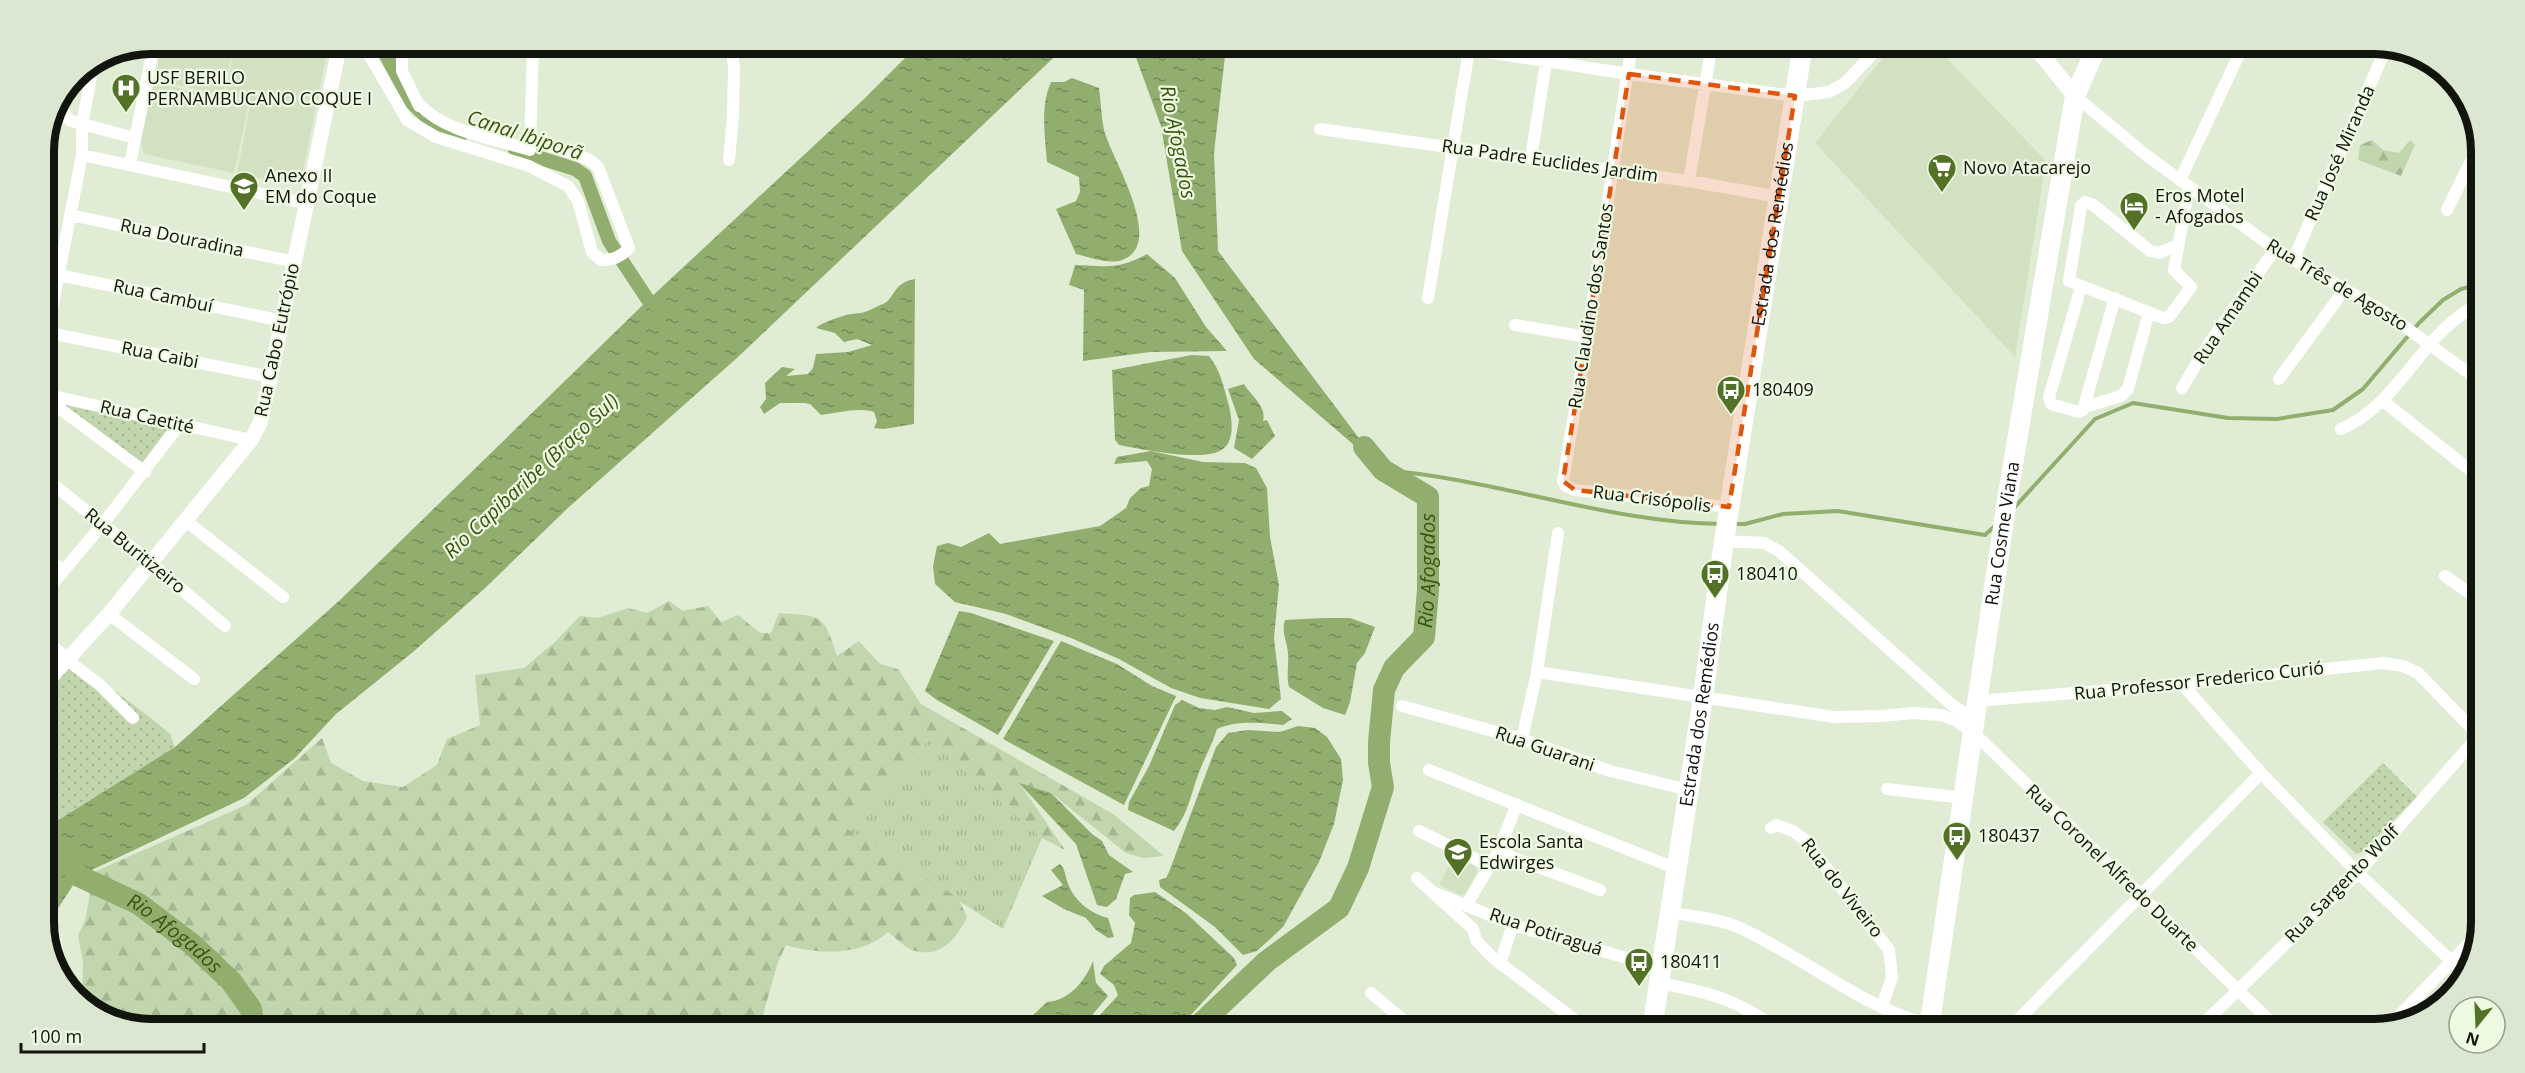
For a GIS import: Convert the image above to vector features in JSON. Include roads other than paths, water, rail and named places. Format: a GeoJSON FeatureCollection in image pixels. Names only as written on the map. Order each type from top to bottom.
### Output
{"type":"FeatureCollection","features":[{"type":"Feature","properties":{"kind":"main road","name":"Estrada dos Remédios"},"geometry":{"type":"LineString","coordinates":[[1654,1019],[1703,697],[1729,509],[1801,54]]}},
{"type":"Feature","properties":{"kind":"main road","name":"Rua Três de Agosto"},"geometry":{"type":"LineString","coordinates":[[2041,54],[2075,96]]}},
{"type":"Feature","properties":{"kind":"main road","name":"Rua Cosme Viana"},"geometry":{"type":"LineString","coordinates":[[1921,1019],[1964,798],[2007,500],[2075,96],[2094,54]]}},
{"type":"Feature","properties":{"kind":"street"},"geometry":{"type":"LineString","coordinates":[[130,164],[152,54]]}},
{"type":"Feature","properties":{"kind":"street","name":"Rua Cabo Eutrópio"},"geometry":{"type":"LineString","coordinates":[[54,668],[67,660],[110,614],[251,440],[260,423],[338,54]]}},
{"type":"Feature","properties":{"kind":"street"},"geometry":{"type":"LineString","coordinates":[[369,54],[407,120],[436,137],[529,166],[568,186],[579,201],[592,252],[601,260],[613,260],[625,253],[629,248],[598,167],[588,159],[446,124],[431,117],[420,106],[402,71],[402,54]]}},
{"type":"Feature","properties":{"kind":"street"},"geometry":{"type":"LineString","coordinates":[[531,145],[533,54]]}},
{"type":"Feature","properties":{"kind":"street"},"geometry":{"type":"LineString","coordinates":[[729,160],[733,116],[732,54]]}},
{"type":"Feature","properties":{"kind":"street"},"geometry":{"type":"LineString","coordinates":[[1428,298],[1469,54]]}},
{"type":"Feature","properties":{"kind":"street"},"geometry":{"type":"LineString","coordinates":[[1517,54],[1629,74],[1795,96],[1829,92],[1845,82],[1872,54]]}},
{"type":"Feature","properties":{"kind":"street"},"geometry":{"type":"LineString","coordinates":[[1531,159],[1548,54]]}},
{"type":"Feature","properties":{"kind":"street","name":"Rua Claudino dos Santos"},"geometry":{"type":"LineString","coordinates":[[1575,490],[1566,486],[1563,481],[1631,54]]}},
{"type":"Feature","properties":{"kind":"street"},"geometry":{"type":"LineString","coordinates":[[1689,181],[1710,54]]}},
{"type":"Feature","properties":{"kind":"street"},"geometry":{"type":"LineString","coordinates":[[2178,245],[2159,253],[2150,251],[2092,204],[2083,203],[2069,281],[2163,318],[2169,317],[2190,290],[2190,286],[2174,270],[2178,245],[2185,183],[2240,54]]}},
{"type":"Feature","properties":{"kind":"street","name":"Rua José Miranda"},"geometry":{"type":"LineString","coordinates":[[2293,260],[2383,55]]}},
{"type":"Feature","properties":{"kind":"street"},"geometry":{"type":"LineString","coordinates":[[54,307],[82,155],[77,123],[90,76]]}},
{"type":"Feature","properties":{"kind":"street","name":"Rua Três de Agosto"},"geometry":{"type":"LineString","coordinates":[[2075,96],[2185,183],[2275,249],[2406,326],[2471,375]]}},
{"type":"Feature","properties":{"kind":"street"},"geometry":{"type":"LineString","coordinates":[[63,110],[67,118],[77,123],[135,138]]}},
{"type":"Feature","properties":{"kind":"street","name":"Rua Padre Euclides Jardim"},"geometry":{"type":"LineString","coordinates":[[1320,129],[1689,181],[1779,197]]}},
{"type":"Feature","properties":{"kind":"street"},"geometry":{"type":"LineString","coordinates":[[82,155],[305,203]]}},
{"type":"Feature","properties":{"kind":"street"},"geometry":{"type":"LineString","coordinates":[[2446,210],[2471,162]]}},
{"type":"Feature","properties":{"kind":"street","name":"Rua Douradina"},"geometry":{"type":"LineString","coordinates":[[70,215],[295,262]]}},
{"type":"Feature","properties":{"kind":"street","name":"Rua Amambi"},"geometry":{"type":"LineString","coordinates":[[2182,388],[2206,348],[2275,249]]}},
{"type":"Feature","properties":{"kind":"street","name":"Rua Cambuí"},"geometry":{"type":"LineString","coordinates":[[54,274],[283,321]]}},
{"type":"Feature","properties":{"kind":"street"},"geometry":{"type":"LineString","coordinates":[[2081,287],[2049,397],[2051,404],[2079,412],[2085,407],[2121,396],[2128,389],[2149,312]]}},
{"type":"Feature","properties":{"kind":"street"},"geometry":{"type":"LineString","coordinates":[[2279,379],[2344,289]]}},
{"type":"Feature","properties":{"kind":"street"},"geometry":{"type":"LineString","coordinates":[[2085,407],[2115,298]]}},
{"type":"Feature","properties":{"kind":"street"},"geometry":{"type":"LineString","coordinates":[[2341,429],[2355,423],[2383,401],[2426,341],[2453,319],[2471,309]]}},
{"type":"Feature","properties":{"kind":"street"},"geometry":{"type":"LineString","coordinates":[[1515,325],[1587,337]]}},
{"type":"Feature","properties":{"kind":"street","name":"Rua Caibi"},"geometry":{"type":"LineString","coordinates":[[54,334],[271,377]]}},
{"type":"Feature","properties":{"kind":"street","name":"Rua Caetité"},"geometry":{"type":"LineString","coordinates":[[54,397],[251,440]]}},
{"type":"Feature","properties":{"kind":"street"},"geometry":{"type":"LineString","coordinates":[[2383,401],[2471,471]]}},
{"type":"Feature","properties":{"kind":"street"},"geometry":{"type":"LineString","coordinates":[[54,403],[145,472]]}},
{"type":"Feature","properties":{"kind":"street"},"geometry":{"type":"LineString","coordinates":[[54,582],[145,472],[180,424]]}},
{"type":"Feature","properties":{"kind":"street","name":"Rua Buritizeiro"},"geometry":{"type":"LineString","coordinates":[[54,485],[151,562],[225,626]]}},
{"type":"Feature","properties":{"kind":"street","name":"Rua Crisópolis"},"geometry":{"type":"LineString","coordinates":[[1575,490],[1729,509]]}},
{"type":"Feature","properties":{"kind":"street"},"geometry":{"type":"LineString","coordinates":[[186,521],[283,597]]}},
{"type":"Feature","properties":{"kind":"street"},"geometry":{"type":"LineString","coordinates":[[1522,739],[1537,672],[1558,532]]}},
{"type":"Feature","properties":{"kind":"street"},"geometry":{"type":"LineString","coordinates":[[1725,537],[1772,545],[1952,705],[1976,718]]}},
{"type":"Feature","properties":{"kind":"street"},"geometry":{"type":"LineString","coordinates":[[54,563],[63,571]]}},
{"type":"Feature","properties":{"kind":"street"},"geometry":{"type":"LineString","coordinates":[[2445,576],[2471,595]]}},
{"type":"Feature","properties":{"kind":"street"},"geometry":{"type":"LineString","coordinates":[[110,614],[194,679]]}},
{"type":"Feature","properties":{"kind":"street"},"geometry":{"type":"LineString","coordinates":[[54,649],[100,685],[134,718]]}},
{"type":"Feature","properties":{"kind":"street","name":"Rua Professor Frederico Curió"},"geometry":{"type":"LineString","coordinates":[[1976,718],[2182,684],[2384,663],[2403,666],[2418,673],[2471,726]]}},
{"type":"Feature","properties":{"kind":"street"},"geometry":{"type":"LineString","coordinates":[[1537,672],[1703,697]]}},
{"type":"Feature","properties":{"kind":"street"},"geometry":{"type":"LineString","coordinates":[[2182,684],[2261,773],[2358,873],[2459,968]]}},
{"type":"Feature","properties":{"kind":"street","name":"Rua Coronel Alfredo Duarte"},"geometry":{"type":"LineString","coordinates":[[1703,697],[1834,717],[1882,716],[1913,712],[1941,715],[1955,720],[1976,718],[1998,759],[2141,894],[2268,1019]]}},
{"type":"Feature","properties":{"kind":"street","name":"Rua Guarani"},"geometry":{"type":"LineString","coordinates":[[1402,706],[1522,739],[1610,771],[1689,790]]}},
{"type":"Feature","properties":{"kind":"street","name":"Rua Sargento Wolf"},"geometry":{"type":"LineString","coordinates":[[2208,1019],[2358,873],[2471,747]]}},
{"type":"Feature","properties":{"kind":"street"},"geometry":{"type":"LineString","coordinates":[[1429,770],[1677,869]]}},
{"type":"Feature","properties":{"kind":"street"},"geometry":{"type":"LineString","coordinates":[[2020,1019],[2261,773]]}},
{"type":"Feature","properties":{"kind":"street"},"geometry":{"type":"LineString","coordinates":[[1887,789],[1964,798]]}},
{"type":"Feature","properties":{"kind":"street"},"geometry":{"type":"LineString","coordinates":[[1467,904],[1488,865],[1498,852],[1517,804]]}},
{"type":"Feature","properties":{"kind":"street","name":"Rua do Viveiro"},"geometry":{"type":"LineString","coordinates":[[1771,828],[1777,825],[1800,834],[1889,950],[1892,977],[1882,1006]]}},
{"type":"Feature","properties":{"kind":"street"},"geometry":{"type":"LineString","coordinates":[[1419,831],[1488,865]]}},
{"type":"Feature","properties":{"kind":"street"},"geometry":{"type":"LineString","coordinates":[[1498,852],[1599,890]]}},
{"type":"Feature","properties":{"kind":"street"},"geometry":{"type":"LineString","coordinates":[[1417,878],[1473,929],[1476,940],[1500,964],[1574,1019]]}},
{"type":"Feature","properties":{"kind":"street","name":"Rua Potiraguá"},"geometry":{"type":"LineString","coordinates":[[1433,892],[1513,924],[1720,996],[1763,1019]]}},
{"type":"Feature","properties":{"kind":"street"},"geometry":{"type":"LineString","coordinates":[[1671,912],[1735,926],[1769,942],[1907,1019]]}},
{"type":"Feature","properties":{"kind":"street"},"geometry":{"type":"LineString","coordinates":[[1500,964],[1513,924]]}},
{"type":"Feature","properties":{"kind":"street"},"geometry":{"type":"LineString","coordinates":[[2400,1016],[2468,944]]}},
{"type":"Feature","properties":{"kind":"street"},"geometry":{"type":"LineString","coordinates":[[1371,993],[1402,1019]]}},
{"type":"Feature","properties":{"kind":"water","name":"Rio Capibaribe (Braço Sul)"},"geometry":{"type":"Polygon","coordinates":[[[909,54],[1057,54],[738,357],[569,507],[484,589],[413,652],[336,714],[295,758],[244,798],[79,876],[54,915],[54,823],[175,747],[340,600],[648,300],[864,99],[909,54]]]}},
{"type":"Feature","properties":{"kind":"water"},"geometry":{"type":"Polygon","coordinates":[[[1135,54],[1225,54],[1214,153],[1218,251],[1383,470],[1254,359],[1182,251],[1161,126],[1135,54]]]}},
{"type":"Feature","properties":{"kind":"water"},"geometry":{"type":"Polygon","coordinates":[[[1072,78],[1099,88],[1104,130],[1125,179],[1138,219],[1139,237],[1134,251],[1122,260],[1105,261],[1076,254],[1056,209],[1076,201],[1080,192],[1079,177],[1047,162],[1045,101],[1051,82],[1064,82],[1072,78]]]}},
{"type":"Feature","properties":{"kind":"water"},"geometry":{"type":"Polygon","coordinates":[[[1147,254],[1175,278],[1206,327],[1227,351],[1150,352],[1083,361],[1084,290],[1069,285],[1075,265],[1120,265],[1147,254]]]}},
{"type":"Feature","properties":{"kind":"water"},"geometry":{"type":"Polygon","coordinates":[[[915,279],[914,424],[884,429],[874,428],[877,421],[874,412],[855,410],[821,415],[810,404],[804,403],[780,403],[764,414],[760,407],[766,399],[765,383],[782,367],[795,369],[786,376],[808,374],[813,368],[816,354],[848,352],[872,345],[857,339],[844,342],[835,333],[816,328],[834,319],[848,314],[863,313],[883,304],[890,299],[898,287],[915,279]]]}},
{"type":"Feature","properties":{"kind":"water"},"geometry":{"type":"Polygon","coordinates":[[[1192,355],[1209,356],[1219,374],[1231,417],[1232,429],[1227,445],[1214,453],[1188,455],[1119,445],[1115,440],[1112,370],[1192,355]]]}},
{"type":"Feature","properties":{"kind":"water"},"geometry":{"type":"Polygon","coordinates":[[[1244,384],[1261,406],[1263,421],[1267,420],[1275,436],[1252,459],[1234,448],[1239,420],[1228,389],[1244,384]]]}},
{"type":"Feature","properties":{"kind":"water"},"geometry":{"type":"Polygon","coordinates":[[[1151,451],[1203,462],[1245,463],[1256,468],[1267,488],[1270,537],[1279,585],[1274,638],[1281,699],[1269,709],[1200,698],[1171,688],[1119,659],[1071,638],[1006,614],[955,602],[935,584],[933,566],[937,546],[948,543],[961,547],[989,533],[1000,544],[1100,526],[1126,508],[1130,498],[1141,488],[1149,486],[1152,469],[1147,461],[1114,464],[1117,457],[1151,451]]]}},
{"type":"Feature","properties":{"kind":"water"},"geometry":{"type":"Polygon","coordinates":[[[959,611],[1054,641],[998,735],[925,691],[959,611]]]}},
{"type":"Feature","properties":{"kind":"water"},"geometry":{"type":"Polygon","coordinates":[[[1350,618],[1375,627],[1365,653],[1357,663],[1350,702],[1345,715],[1323,708],[1289,687],[1285,620],[1350,618]]]}},
{"type":"Feature","properties":{"kind":"water"},"geometry":{"type":"Polygon","coordinates":[[[1061,641],[1117,664],[1152,686],[1176,696],[1124,805],[1003,739],[1061,641]]]}},
{"type":"Feature","properties":{"kind":"water"},"geometry":{"type":"Polygon","coordinates":[[[1182,700],[1199,708],[1215,710],[1227,707],[1254,713],[1282,711],[1292,719],[1283,725],[1241,723],[1217,729],[1187,808],[1174,831],[1128,810],[1129,802],[1149,766],[1175,705],[1182,700]]]}},
{"type":"Feature","properties":{"kind":"water"},"geometry":{"type":"Polygon","coordinates":[[[1298,726],[1315,728],[1327,737],[1341,759],[1343,780],[1334,824],[1319,862],[1283,927],[1257,951],[1243,955],[1215,927],[1160,887],[1159,880],[1166,878],[1169,872],[1216,747],[1228,733],[1248,730],[1280,732],[1298,726]]]}},
{"type":"Feature","properties":{"kind":"water"},"geometry":{"type":"Polygon","coordinates":[[[1019,783],[1051,793],[1102,841],[1109,855],[1133,872],[1125,874],[1116,899],[1107,907],[1097,905],[1076,844],[1019,783]]]}},
{"type":"Feature","properties":{"kind":"water"},"geometry":{"type":"Polygon","coordinates":[[[1060,864],[1073,894],[1088,909],[1108,918],[1114,937],[1108,938],[1096,930],[1086,918],[1042,896],[1063,885],[1051,870],[1060,864]]]}},
{"type":"Feature","properties":{"kind":"water"},"geometry":{"type":"Polygon","coordinates":[[[1155,892],[1187,914],[1234,958],[1237,965],[1186,1019],[1097,1019],[1118,995],[1114,985],[1100,974],[1104,966],[1131,943],[1135,923],[1129,915],[1130,898],[1134,895],[1155,892]]]}},
{"type":"Feature","properties":{"kind":"water"},"geometry":{"type":"Polygon","coordinates":[[[1093,961],[1096,983],[1108,996],[1089,1019],[1029,1019],[1047,1002],[1069,994],[1086,976],[1093,961]]]}},
{"type":"Feature","properties":{"kind":"waterway","name":"Canal Ibiporã"},"geometry":{"type":"LineString","coordinates":[[385,54],[411,102],[438,128],[462,134]]}},
{"type":"Feature","properties":{"kind":"waterway","name":"Canal Ibiporã"},"geometry":{"type":"LineString","coordinates":[[515,150],[575,169],[585,176],[609,241],[648,300],[663,309]]}},
{"type":"Feature","properties":{"kind":"waterway"},"geometry":{"type":"LineString","coordinates":[[2013,509],[2095,419],[2133,403],[2228,418],[2277,419],[2333,410],[2363,389],[2419,323],[2443,300],[2461,289],[2471,286]]}},
{"type":"Feature","properties":{"kind":"waterway","name":"Rio Afogados"},"geometry":{"type":"LineString","coordinates":[[1206,1019],[1267,961],[1339,908],[1358,868],[1383,787],[1379,763],[1379,742],[1384,690],[1394,668],[1424,637],[1428,590],[1428,497],[1383,470],[1364,447]]}},
{"type":"Feature","properties":{"kind":"waterway"},"geometry":{"type":"LineString","coordinates":[[1383,470],[1468,482],[1637,516],[1679,522],[1722,524]]}},
{"type":"Feature","properties":{"kind":"waterway"},"geometry":{"type":"LineString","coordinates":[[1733,524],[1745,524],[1783,514],[1838,511],[1985,535],[1997,524]]}},
{"type":"Feature","properties":{"kind":"waterway","name":"Rio Afogados"},"geometry":{"type":"LineString","coordinates":[[68,862],[79,876],[139,904],[193,945],[231,981],[251,1009],[252,1019]]}},
{"type":"Feature","properties":{"kind":"place","name":"USF BERILO PERNAMBUCANO COQUE I"},"geometry":{"type":"Point","coordinates":[126,114]}},
{"type":"Feature","properties":{"kind":"place","name":"Novo Atacarejo"},"geometry":{"type":"Point","coordinates":[1942,194]}},
{"type":"Feature","properties":{"kind":"place","name":"Anexo II EM do Coque"},"geometry":{"type":"Point","coordinates":[244,212]}},
{"type":"Feature","properties":{"kind":"place","name":"Eros Motel - Afogados"},"geometry":{"type":"Point","coordinates":[2134,232]}},
{"type":"Feature","properties":{"kind":"place","name":"180409"},"geometry":{"type":"Point","coordinates":[1731,416]}},
{"type":"Feature","properties":{"kind":"place","name":"180410"},"geometry":{"type":"Point","coordinates":[1715,600]}},
{"type":"Feature","properties":{"kind":"place","name":"180437"},"geometry":{"type":"Point","coordinates":[1957,862]}},
{"type":"Feature","properties":{"kind":"place","name":"Escola Santa Edwirges"},"geometry":{"type":"Point","coordinates":[1458,878]}},
{"type":"Feature","properties":{"kind":"place","name":"180411"},"geometry":{"type":"Point","coordinates":[1639,988]}}]}
